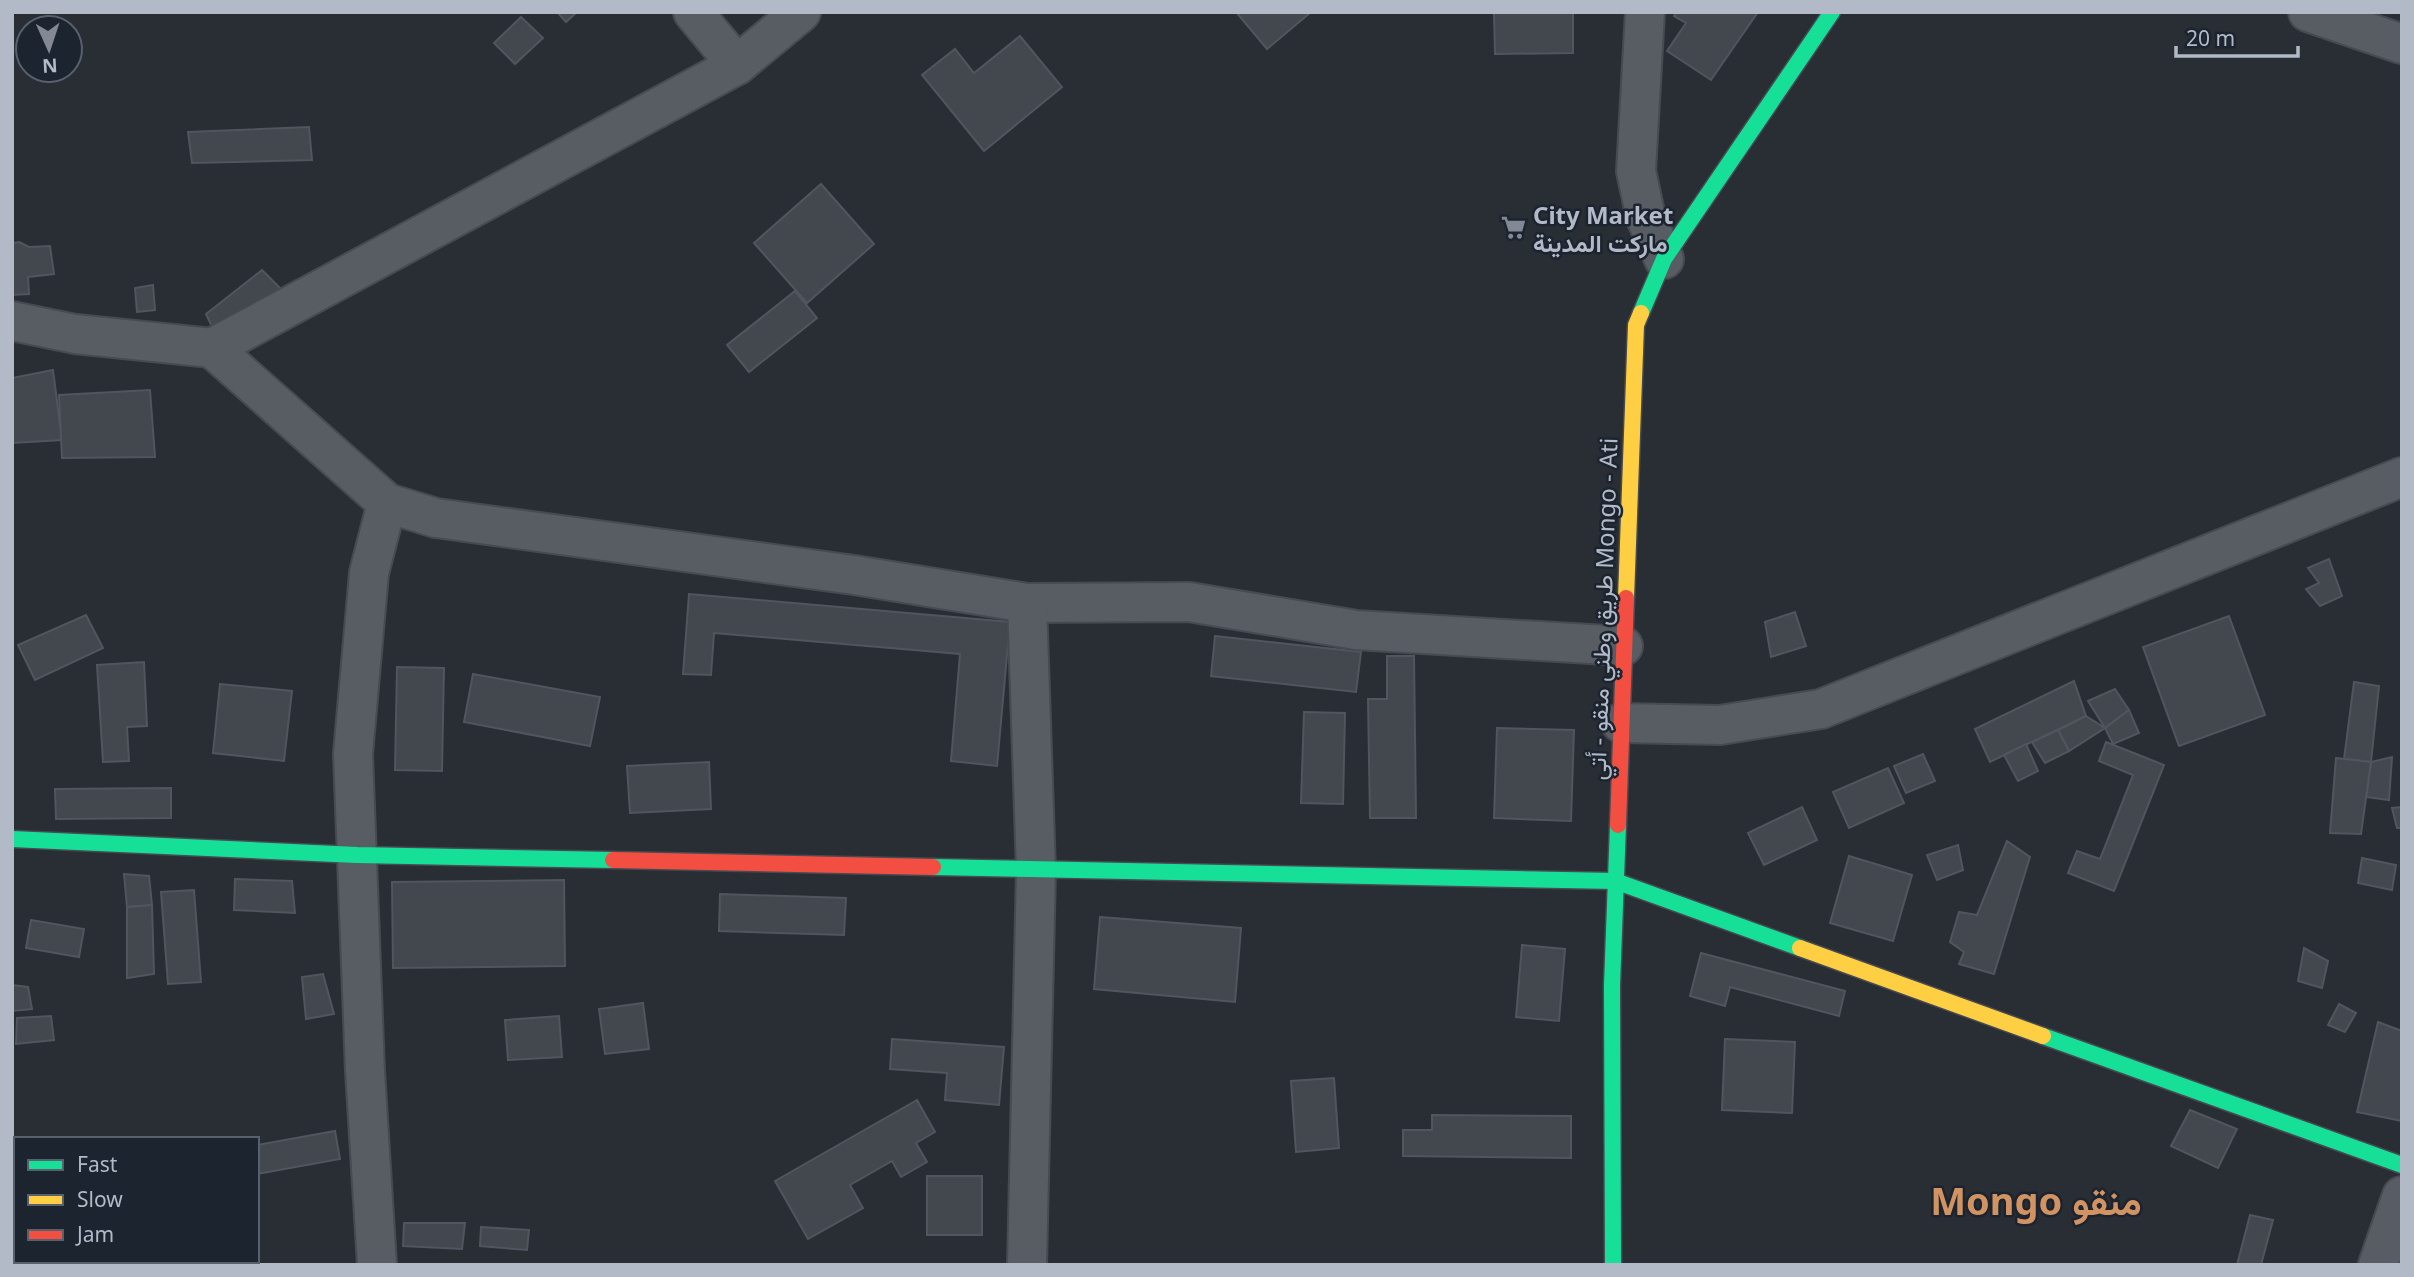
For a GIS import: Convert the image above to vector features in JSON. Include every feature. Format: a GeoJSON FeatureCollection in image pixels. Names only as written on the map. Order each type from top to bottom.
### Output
{"type":"FeatureCollection","features":[{"type":"Feature","properties":{"kind":"street"},"geometry":{"type":"LineString","coordinates":[[693,12],[737,65]]}},
{"type":"Feature","properties":{"kind":"street"},"geometry":{"type":"LineString","coordinates":[[12,321],[75,334],[212,348],[737,65],[801,12]]}},
{"type":"Feature","properties":{"kind":"street"},"geometry":{"type":"LineString","coordinates":[[1645,12],[1636,171],[1646,218],[1664,259]]}},
{"type":"Feature","properties":{"kind":"street","name":"طريق وطني منقو - أتي Mongo - Ati"},"geometry":{"type":"LineString","coordinates":[[1613,1265],[1615,881],[1636,325],[1664,259],[1832,12]]}},
{"type":"Feature","properties":{"kind":"street"},"geometry":{"type":"LineString","coordinates":[[2308,12],[2402,44]]}},
{"type":"Feature","properties":{"kind":"street"},"geometry":{"type":"LineString","coordinates":[[212,348],[387,503],[436,518],[854,575],[1027,603],[1189,602],[1356,630],[1623,646]]}},
{"type":"Feature","properties":{"kind":"street"},"geometry":{"type":"LineString","coordinates":[[1620,723],[1720,725],[1821,709],[2402,477]]}},
{"type":"Feature","properties":{"kind":"street"},"geometry":{"type":"LineString","coordinates":[[377,1265],[365,1071],[354,754],[369,573],[387,503]]}},
{"type":"Feature","properties":{"kind":"street"},"geometry":{"type":"LineString","coordinates":[[1027,603],[1036,871],[1027,1265]]}},
{"type":"Feature","properties":{"kind":"street"},"geometry":{"type":"LineString","coordinates":[[12,839],[357,855],[1615,881],[2402,1165]]}},
{"type":"Feature","properties":{"kind":"street"},"geometry":{"type":"LineString","coordinates":[[2378,1265],[2402,1196]]}},
{"type":"Feature","properties":{"kind":"building"},"geometry":{"type":"Polygon","coordinates":[[[557,12],[577,12],[566,22],[557,12]]]}},
{"type":"Feature","properties":{"kind":"building"},"geometry":{"type":"Polygon","coordinates":[[[1236,12],[1311,12],[1267,49],[1236,12]]]}},
{"type":"Feature","properties":{"kind":"building"},"geometry":{"type":"Polygon","coordinates":[[[1494,12],[1573,12],[1573,53],[1495,54],[1494,12]]]}},
{"type":"Feature","properties":{"kind":"building"},"geometry":{"type":"Polygon","coordinates":[[[1677,12],[1758,12],[1711,80],[1667,51],[1686,23],[1674,16],[1677,12]]]}},
{"type":"Feature","properties":{"kind":"building"},"geometry":{"type":"Polygon","coordinates":[[[521,17],[543,38],[515,64],[494,43],[521,17]]]}},
{"type":"Feature","properties":{"kind":"building"},"geometry":{"type":"Polygon","coordinates":[[[1020,36],[1062,87],[984,151],[922,75],[955,49],[974,73],[1020,36]]]}},
{"type":"Feature","properties":{"kind":"building"},"geometry":{"type":"Polygon","coordinates":[[[309,127],[312,160],[192,163],[188,132],[309,127]]]}},
{"type":"Feature","properties":{"kind":"building"},"geometry":{"type":"Polygon","coordinates":[[[821,184],[874,244],[807,303],[754,243],[821,184]]]}},
{"type":"Feature","properties":{"kind":"building"},"geometry":{"type":"Polygon","coordinates":[[[19,242],[29,247],[50,246],[54,274],[28,277],[29,294],[12,295],[12,243],[19,242]]]}},
{"type":"Feature","properties":{"kind":"building"},"geometry":{"type":"Polygon","coordinates":[[[262,270],[287,295],[216,335],[206,314],[262,270]]]}},
{"type":"Feature","properties":{"kind":"building"},"geometry":{"type":"Polygon","coordinates":[[[153,285],[155,310],[137,312],[135,288],[153,285]]]}},
{"type":"Feature","properties":{"kind":"building"},"geometry":{"type":"Polygon","coordinates":[[[795,291],[817,318],[749,372],[727,345],[795,291]]]}},
{"type":"Feature","properties":{"kind":"building"},"geometry":{"type":"Polygon","coordinates":[[[53,370],[62,440],[12,443],[12,378],[53,370]]]}},
{"type":"Feature","properties":{"kind":"building"},"geometry":{"type":"Polygon","coordinates":[[[150,390],[155,457],[62,458],[59,395],[150,390]]]}},
{"type":"Feature","properties":{"kind":"building"},"geometry":{"type":"Polygon","coordinates":[[[2329,559],[2342,596],[2320,606],[2306,589],[2319,583],[2308,568],[2329,559]]]}},
{"type":"Feature","properties":{"kind":"building"},"geometry":{"type":"Polygon","coordinates":[[[689,594],[1010,622],[997,766],[951,761],[960,654],[714,633],[711,675],[683,674],[689,594]]]}},
{"type":"Feature","properties":{"kind":"building"},"geometry":{"type":"Polygon","coordinates":[[[1795,612],[1806,646],[1771,657],[1765,622],[1795,612]]]}},
{"type":"Feature","properties":{"kind":"building"},"geometry":{"type":"Polygon","coordinates":[[[86,615],[103,648],[35,680],[18,645],[86,615]]]}},
{"type":"Feature","properties":{"kind":"building"},"geometry":{"type":"Polygon","coordinates":[[[2229,616],[2265,715],[2179,746],[2143,647],[2229,616]]]}},
{"type":"Feature","properties":{"kind":"building"},"geometry":{"type":"Polygon","coordinates":[[[1215,636],[1361,652],[1356,692],[1211,676],[1215,636]]]}},
{"type":"Feature","properties":{"kind":"building"},"geometry":{"type":"Polygon","coordinates":[[[1387,656],[1414,656],[1416,818],[1370,818],[1368,699],[1387,699],[1387,656]]]}},
{"type":"Feature","properties":{"kind":"building"},"geometry":{"type":"Polygon","coordinates":[[[144,662],[147,726],[127,727],[129,761],[103,762],[97,665],[144,662]]]}},
{"type":"Feature","properties":{"kind":"building"},"geometry":{"type":"Polygon","coordinates":[[[397,667],[444,668],[442,771],[395,770],[397,667]]]}},
{"type":"Feature","properties":{"kind":"building"},"geometry":{"type":"Polygon","coordinates":[[[473,674],[600,697],[590,746],[464,722],[473,674]]]}},
{"type":"Feature","properties":{"kind":"building"},"geometry":{"type":"Polygon","coordinates":[[[2074,681],[2086,716],[1990,762],[1975,729],[2074,681]]]}},
{"type":"Feature","properties":{"kind":"building"},"geometry":{"type":"Polygon","coordinates":[[[2354,682],[2379,686],[2371,762],[2344,759],[2354,682]]]}},
{"type":"Feature","properties":{"kind":"building"},"geometry":{"type":"Polygon","coordinates":[[[220,684],[292,691],[284,761],[213,753],[220,684]]]}},
{"type":"Feature","properties":{"kind":"building"},"geometry":{"type":"Polygon","coordinates":[[[2115,689],[2129,710],[2105,728],[2088,701],[2115,689]]]}},
{"type":"Feature","properties":{"kind":"building"},"geometry":{"type":"Polygon","coordinates":[[[2129,710],[2139,733],[2113,744],[2105,728],[2129,710]]]}},
{"type":"Feature","properties":{"kind":"building"},"geometry":{"type":"Polygon","coordinates":[[[1304,712],[1345,713],[1343,804],[1301,803],[1304,712]]]}},
{"type":"Feature","properties":{"kind":"building"},"geometry":{"type":"Polygon","coordinates":[[[2086,716],[2105,728],[2069,751],[2058,730],[2086,716]]]}},
{"type":"Feature","properties":{"kind":"building"},"geometry":{"type":"Polygon","coordinates":[[[1497,728],[1574,730],[1571,821],[1494,818],[1497,728]]]}},
{"type":"Feature","properties":{"kind":"building"},"geometry":{"type":"Polygon","coordinates":[[[2058,730],[2069,751],[2045,763],[2032,742],[2058,730]]]}},
{"type":"Feature","properties":{"kind":"building"},"geometry":{"type":"Polygon","coordinates":[[[2106,742],[2164,765],[2114,891],[2068,873],[2077,851],[2100,859],[2133,775],[2099,761],[2106,742]]]}},
{"type":"Feature","properties":{"kind":"building"},"geometry":{"type":"Polygon","coordinates":[[[2026,744],[2038,771],[2018,781],[2004,755],[2026,744]]]}},
{"type":"Feature","properties":{"kind":"building"},"geometry":{"type":"Polygon","coordinates":[[[1923,754],[1935,781],[1906,793],[1894,766],[1923,754]]]}},
{"type":"Feature","properties":{"kind":"building"},"geometry":{"type":"Polygon","coordinates":[[[2392,757],[2389,800],[2366,797],[2371,762],[2392,757]]]}},
{"type":"Feature","properties":{"kind":"building"},"geometry":{"type":"Polygon","coordinates":[[[2336,758],[2371,762],[2361,834],[2330,833],[2336,758]]]}},
{"type":"Feature","properties":{"kind":"building"},"geometry":{"type":"Polygon","coordinates":[[[709,762],[711,809],[630,813],[627,766],[709,762]]]}},
{"type":"Feature","properties":{"kind":"building"},"geometry":{"type":"Polygon","coordinates":[[[1888,768],[1904,803],[1849,828],[1833,792],[1888,768]]]}},
{"type":"Feature","properties":{"kind":"building"},"geometry":{"type":"Polygon","coordinates":[[[171,788],[171,818],[56,819],[55,789],[171,788]]]}},
{"type":"Feature","properties":{"kind":"building"},"geometry":{"type":"Polygon","coordinates":[[[1802,807],[1817,840],[1764,865],[1748,833],[1802,807]]]}},
{"type":"Feature","properties":{"kind":"building"},"geometry":{"type":"Polygon","coordinates":[[[2402,807],[2402,828],[2397,828],[2392,808],[2402,807]]]}},
{"type":"Feature","properties":{"kind":"building"},"geometry":{"type":"Polygon","coordinates":[[[2007,841],[2030,857],[1994,974],[1959,964],[1964,952],[1950,942],[1959,912],[1977,915],[2007,841]]]}},
{"type":"Feature","properties":{"kind":"building"},"geometry":{"type":"Polygon","coordinates":[[[1958,845],[1963,870],[1937,880],[1927,855],[1958,845]]]}},
{"type":"Feature","properties":{"kind":"building"},"geometry":{"type":"Polygon","coordinates":[[[1849,856],[1912,875],[1893,941],[1830,923],[1849,856]]]}},
{"type":"Feature","properties":{"kind":"building"},"geometry":{"type":"Polygon","coordinates":[[[2362,858],[2396,865],[2392,890],[2358,883],[2362,858]]]}},
{"type":"Feature","properties":{"kind":"building"},"geometry":{"type":"Polygon","coordinates":[[[124,874],[149,876],[152,905],[127,907],[124,874]]]}},
{"type":"Feature","properties":{"kind":"building"},"geometry":{"type":"Polygon","coordinates":[[[235,879],[292,881],[295,913],[234,910],[235,879]]]}},
{"type":"Feature","properties":{"kind":"building"},"geometry":{"type":"Polygon","coordinates":[[[564,880],[565,966],[393,968],[392,882],[564,880]]]}},
{"type":"Feature","properties":{"kind":"building"},"geometry":{"type":"Polygon","coordinates":[[[194,890],[201,982],[168,984],[161,892],[194,890]]]}},
{"type":"Feature","properties":{"kind":"building"},"geometry":{"type":"Polygon","coordinates":[[[720,894],[846,898],[844,935],[719,931],[720,894]]]}},
{"type":"Feature","properties":{"kind":"building"},"geometry":{"type":"Polygon","coordinates":[[[152,905],[154,974],[127,978],[127,907],[152,905]]]}},
{"type":"Feature","properties":{"kind":"building"},"geometry":{"type":"Polygon","coordinates":[[[1100,917],[1241,928],[1235,1002],[1094,989],[1100,917]]]}},
{"type":"Feature","properties":{"kind":"building"},"geometry":{"type":"Polygon","coordinates":[[[31,920],[84,929],[79,957],[26,948],[31,920]]]}},
{"type":"Feature","properties":{"kind":"building"},"geometry":{"type":"Polygon","coordinates":[[[1522,945],[1565,949],[1559,1021],[1516,1017],[1522,945]]]}},
{"type":"Feature","properties":{"kind":"building"},"geometry":{"type":"Polygon","coordinates":[[[2304,948],[2328,961],[2322,988],[2298,981],[2304,948]]]}},
{"type":"Feature","properties":{"kind":"building"},"geometry":{"type":"Polygon","coordinates":[[[1701,953],[1845,991],[1839,1016],[1730,987],[1725,1006],[1690,996],[1701,953]]]}},
{"type":"Feature","properties":{"kind":"building"},"geometry":{"type":"Polygon","coordinates":[[[323,974],[334,1014],[306,1019],[302,977],[323,974]]]}},
{"type":"Feature","properties":{"kind":"building"},"geometry":{"type":"Polygon","coordinates":[[[12,985],[28,987],[32,1009],[12,1011],[12,985]]]}},
{"type":"Feature","properties":{"kind":"building"},"geometry":{"type":"Polygon","coordinates":[[[643,1003],[649,1049],[605,1054],[599,1009],[643,1003]]]}},
{"type":"Feature","properties":{"kind":"building"},"geometry":{"type":"Polygon","coordinates":[[[2339,1004],[2356,1013],[2345,1032],[2328,1025],[2339,1004]]]}},
{"type":"Feature","properties":{"kind":"building"},"geometry":{"type":"Polygon","coordinates":[[[51,1016],[54,1040],[16,1044],[17,1018],[51,1016]]]}},
{"type":"Feature","properties":{"kind":"building"},"geometry":{"type":"Polygon","coordinates":[[[559,1016],[562,1057],[508,1060],[505,1020],[559,1016]]]}},
{"type":"Feature","properties":{"kind":"building"},"geometry":{"type":"Polygon","coordinates":[[[2378,1022],[2402,1031],[2402,1121],[2357,1112],[2378,1022]]]}},
{"type":"Feature","properties":{"kind":"building"},"geometry":{"type":"Polygon","coordinates":[[[892,1039],[1004,1047],[999,1105],[945,1100],[947,1073],[890,1069],[892,1039]]]}},
{"type":"Feature","properties":{"kind":"building"},"geometry":{"type":"Polygon","coordinates":[[[1725,1039],[1795,1042],[1792,1113],[1722,1110],[1725,1039]]]}},
{"type":"Feature","properties":{"kind":"building"},"geometry":{"type":"Polygon","coordinates":[[[1334,1078],[1339,1148],[1296,1152],[1291,1081],[1334,1078]]]}},
{"type":"Feature","properties":{"kind":"building"},"geometry":{"type":"Polygon","coordinates":[[[917,1100],[935,1132],[916,1143],[927,1162],[901,1177],[892,1161],[850,1185],[863,1208],[808,1239],[775,1181],[917,1100]]]}},
{"type":"Feature","properties":{"kind":"building"},"geometry":{"type":"Polygon","coordinates":[[[2190,1110],[2237,1129],[2218,1168],[2171,1146],[2190,1110]]]}},
{"type":"Feature","properties":{"kind":"building"},"geometry":{"type":"Polygon","coordinates":[[[1432,1115],[1571,1116],[1571,1158],[1403,1156],[1403,1130],[1432,1130],[1432,1115]]]}},
{"type":"Feature","properties":{"kind":"building"},"geometry":{"type":"Polygon","coordinates":[[[335,1131],[340,1159],[259,1174],[259,1145],[335,1131]]]}},
{"type":"Feature","properties":{"kind":"building"},"geometry":{"type":"Polygon","coordinates":[[[927,1176],[982,1176],[982,1235],[927,1235],[927,1176]]]}},
{"type":"Feature","properties":{"kind":"building"},"geometry":{"type":"Polygon","coordinates":[[[2250,1215],[2273,1220],[2261,1265],[2237,1265],[2250,1215]]]}},
{"type":"Feature","properties":{"kind":"building"},"geometry":{"type":"Polygon","coordinates":[[[404,1223],[465,1223],[462,1249],[403,1246],[404,1223]]]}},
{"type":"Feature","properties":{"kind":"building"},"geometry":{"type":"Polygon","coordinates":[[[481,1227],[529,1230],[527,1250],[480,1246],[481,1227]]]}},
{"type":"Feature","properties":{"kind":"building"},"geometry":{"type":"Polygon","coordinates":[[[76,1263],[127,1263],[127,1265],[76,1263]]]}},
{"type":"Feature","properties":{"kind":"traffic: fast"},"geometry":{"type":"LineString","coordinates":[[1641,313],[1664,259],[1832,12]]}},
{"type":"Feature","properties":{"kind":"traffic: fast"},"geometry":{"type":"LineString","coordinates":[[1613,1265],[1612,985],[1618,825]]}},
{"type":"Feature","properties":{"kind":"traffic: fast"},"geometry":{"type":"LineString","coordinates":[[12,839],[357,855],[613,860]]}},
{"type":"Feature","properties":{"kind":"traffic: fast"},"geometry":{"type":"LineString","coordinates":[[933,867],[1615,881],[1800,948]]}},
{"type":"Feature","properties":{"kind":"traffic: fast"},"geometry":{"type":"LineString","coordinates":[[2043,1036],[2402,1165]]}},
{"type":"Feature","properties":{"kind":"traffic: slow"},"geometry":{"type":"LineString","coordinates":[[1626,598],[1636,325],[1641,313]]}},
{"type":"Feature","properties":{"kind":"traffic: slow"},"geometry":{"type":"LineString","coordinates":[[1800,948],[2043,1036]]}},
{"type":"Feature","properties":{"kind":"traffic: jam"},"geometry":{"type":"LineString","coordinates":[[1618,825],[1626,598]]}},
{"type":"Feature","properties":{"kind":"traffic: jam"},"geometry":{"type":"LineString","coordinates":[[613,860],[933,867]]}},
{"type":"Feature","properties":{"kind":"place","name":"City Market ماركت المدينة"},"geometry":{"type":"Point","coordinates":[1513,228]}},
{"type":"Feature","properties":{"kind":"district","name":"Mongo منقو"},"geometry":{"type":"Point","coordinates":[2036,1200]}}]}
